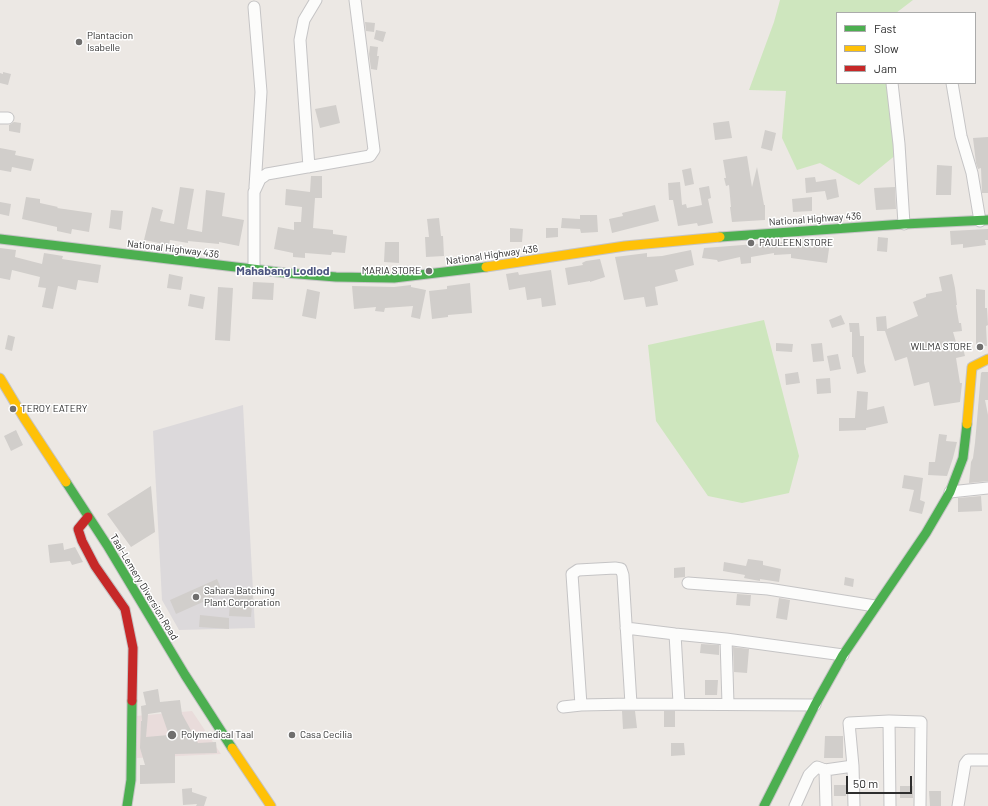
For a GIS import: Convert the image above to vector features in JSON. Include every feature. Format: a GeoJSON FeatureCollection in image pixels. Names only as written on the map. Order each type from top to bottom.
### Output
{"type":"FeatureCollection","features":[{"type":"Feature","properties":{"kind":"main road","name":"National Highway 436"},"geometry":{"type":"LineString","coordinates":[[0,239],[254,269],[336,277],[394,278],[497,266],[625,246],[721,237],[984,220]]}},
{"type":"Feature","properties":{"kind":"main road"},"geometry":{"type":"LineString","coordinates":[[764,806],[843,655],[875,606],[926,534],[950,492],[963,458],[966,442],[972,367],[988,359]]}},
{"type":"Feature","properties":{"kind":"main road","name":"Taal-Lemery Diversion Road"},"geometry":{"type":"LineString","coordinates":[[0,378],[107,545],[185,675],[271,806]]}},
{"type":"Feature","properties":{"kind":"main road"},"geometry":{"type":"LineString","coordinates":[[88,517],[78,529],[82,542],[95,566],[125,609],[133,648],[131,780],[127,806]]}},
{"type":"Feature","properties":{"kind":"street"},"geometry":{"type":"LineString","coordinates":[[309,167],[300,40],[304,20],[316,0]]}},
{"type":"Feature","properties":{"kind":"street"},"geometry":{"type":"LineString","coordinates":[[254,192],[260,179],[267,174],[370,156],[374,150],[356,0]]}},
{"type":"Feature","properties":{"kind":"street"},"geometry":{"type":"LineString","coordinates":[[254,7],[261,92],[254,192],[254,269]]}},
{"type":"Feature","properties":{"kind":"street"},"geometry":{"type":"LineString","coordinates":[[892,84],[899,144],[904,224]]}},
{"type":"Feature","properties":{"kind":"street"},"geometry":{"type":"LineString","coordinates":[[952,84],[961,136],[984,220]]}},
{"type":"Feature","properties":{"kind":"street"},"geometry":{"type":"LineString","coordinates":[[950,492],[988,488]]}},
{"type":"Feature","properties":{"kind":"street"},"geometry":{"type":"LineString","coordinates":[[581,705],[572,574],[578,570],[615,568],[621,569],[623,575],[631,704]]}},
{"type":"Feature","properties":{"kind":"street"},"geometry":{"type":"LineString","coordinates":[[688,584],[768,589],[875,606]]}},
{"type":"Feature","properties":{"kind":"street"},"geometry":{"type":"LineString","coordinates":[[626,628],[726,638],[843,655]]}},
{"type":"Feature","properties":{"kind":"street"},"geometry":{"type":"LineString","coordinates":[[675,634],[679,703]]}},
{"type":"Feature","properties":{"kind":"street"},"geometry":{"type":"LineString","coordinates":[[726,638],[728,704]]}},
{"type":"Feature","properties":{"kind":"street"},"geometry":{"type":"LineString","coordinates":[[563,707],[581,705],[679,703],[816,705]]}},
{"type":"Feature","properties":{"kind":"street"},"geometry":{"type":"LineString","coordinates":[[889,721],[890,806]]}},
{"type":"Feature","properties":{"kind":"street"},"geometry":{"type":"LineString","coordinates":[[854,806],[853,766],[849,723],[889,721],[921,722],[920,806]]}},
{"type":"Feature","properties":{"kind":"street"},"geometry":{"type":"LineString","coordinates":[[958,806],[965,764],[968,760],[988,760]]}},
{"type":"Feature","properties":{"kind":"street"},"geometry":{"type":"LineString","coordinates":[[795,806],[809,775],[817,767],[825,770],[853,766]]}},
{"type":"Feature","properties":{"kind":"street"},"geometry":{"type":"LineString","coordinates":[[825,770],[826,806]]}},
{"type":"Feature","properties":{"kind":"shaded area"},"geometry":{"type":"Polygon","coordinates":[[[243,405],[255,628],[179,630],[162,600],[153,431],[243,405]]]}},
{"type":"Feature","properties":{"kind":"shaded area","name":"Polymedical Taal"},"geometry":{"type":"Polygon","coordinates":[[[192,711],[221,754],[137,758],[136,716],[192,711]]]}},
{"type":"Feature","properties":{"kind":"green space"},"geometry":{"type":"Polygon","coordinates":[[[780,0],[913,0],[897,12],[836,12],[836,84],[889,84],[897,154],[859,185],[820,163],[797,170],[782,138],[786,91],[749,90],[774,22],[780,0]]]}},
{"type":"Feature","properties":{"kind":"green space"},"geometry":{"type":"Polygon","coordinates":[[[764,320],[799,456],[789,493],[742,503],[708,496],[656,421],[648,345],[764,320]]]}},
{"type":"Feature","properties":{"kind":"building"},"geometry":{"type":"Polygon","coordinates":[[[365,22],[375,23],[374,32],[366,31],[365,22]]]}},
{"type":"Feature","properties":{"kind":"building"},"geometry":{"type":"Polygon","coordinates":[[[376,30],[386,32],[383,42],[374,39],[376,30]]]}},
{"type":"Feature","properties":{"kind":"building"},"geometry":{"type":"Polygon","coordinates":[[[370,46],[378,47],[377,56],[379,56],[377,70],[371,69],[369,54],[370,46]]]}},
{"type":"Feature","properties":{"kind":"building"},"geometry":{"type":"Polygon","coordinates":[[[3,72],[11,74],[8,85],[0,83],[0,73],[3,74],[3,72]]]}},
{"type":"Feature","properties":{"kind":"building"},"geometry":{"type":"Polygon","coordinates":[[[336,105],[340,123],[320,128],[315,109],[336,105]]]}},
{"type":"Feature","properties":{"kind":"building"},"geometry":{"type":"Polygon","coordinates":[[[729,121],[732,138],[715,140],[713,123],[729,121]]]}},
{"type":"Feature","properties":{"kind":"building"},"geometry":{"type":"Polygon","coordinates":[[[14,122],[21,123],[20,133],[9,131],[9,125],[14,122]]]}},
{"type":"Feature","properties":{"kind":"building"},"geometry":{"type":"Polygon","coordinates":[[[765,130],[776,133],[772,151],[761,148],[765,130]]]}},
{"type":"Feature","properties":{"kind":"building"},"geometry":{"type":"Polygon","coordinates":[[[988,137],[988,193],[982,193],[981,168],[978,169],[976,163],[973,138],[988,137]]]}},
{"type":"Feature","properties":{"kind":"building"},"geometry":{"type":"Polygon","coordinates":[[[0,148],[16,151],[15,155],[34,159],[31,171],[12,167],[11,172],[0,170],[0,148]]]}},
{"type":"Feature","properties":{"kind":"building"},"geometry":{"type":"Polygon","coordinates":[[[747,156],[752,187],[757,167],[765,205],[765,220],[732,222],[729,185],[726,186],[724,178],[726,178],[723,160],[747,156]]]}},
{"type":"Feature","properties":{"kind":"building"},"geometry":{"type":"Polygon","coordinates":[[[937,165],[952,166],[951,195],[936,195],[937,165]]]}},
{"type":"Feature","properties":{"kind":"building"},"geometry":{"type":"Polygon","coordinates":[[[691,168],[694,184],[685,186],[682,170],[691,168]]]}},
{"type":"Feature","properties":{"kind":"building"},"geometry":{"type":"Polygon","coordinates":[[[311,176],[322,176],[322,198],[315,198],[313,228],[333,230],[333,234],[347,236],[345,253],[332,252],[331,255],[305,253],[305,258],[293,257],[293,253],[274,249],[278,227],[294,230],[294,222],[301,222],[302,207],[285,205],[286,189],[310,192],[311,176]]]}},
{"type":"Feature","properties":{"kind":"building"},"geometry":{"type":"Polygon","coordinates":[[[815,177],[816,182],[836,179],[839,197],[827,200],[825,191],[806,193],[805,178],[815,177]]]}},
{"type":"Feature","properties":{"kind":"building"},"geometry":{"type":"Polygon","coordinates":[[[680,182],[682,205],[686,204],[687,208],[702,205],[699,188],[709,186],[711,198],[708,199],[713,223],[698,226],[697,223],[678,226],[673,200],[669,200],[668,183],[680,182]]]}},
{"type":"Feature","properties":{"kind":"building"},"geometry":{"type":"Polygon","coordinates":[[[180,187],[194,189],[187,229],[202,232],[206,190],[225,193],[222,216],[244,220],[239,246],[219,242],[219,244],[188,241],[188,243],[170,240],[169,245],[144,240],[152,207],[163,210],[160,221],[174,224],[180,187]]]}},
{"type":"Feature","properties":{"kind":"building"},"geometry":{"type":"Polygon","coordinates":[[[895,187],[896,209],[876,210],[874,188],[895,187]]]}},
{"type":"Feature","properties":{"kind":"building"},"geometry":{"type":"Polygon","coordinates":[[[26,197],[40,199],[40,203],[58,207],[57,208],[92,213],[89,232],[72,229],[71,234],[57,231],[57,227],[22,219],[26,197]]]}},
{"type":"Feature","properties":{"kind":"building"},"geometry":{"type":"Polygon","coordinates":[[[812,197],[812,211],[793,212],[792,199],[812,197]]]}},
{"type":"Feature","properties":{"kind":"building"},"geometry":{"type":"Polygon","coordinates":[[[0,202],[11,204],[9,216],[0,214],[0,202]]]}},
{"type":"Feature","properties":{"kind":"building"},"geometry":{"type":"Polygon","coordinates":[[[655,205],[659,221],[612,233],[609,219],[623,216],[622,213],[655,205]]]}},
{"type":"Feature","properties":{"kind":"building"},"geometry":{"type":"Polygon","coordinates":[[[111,210],[123,211],[121,230],[109,228],[111,210]]]}},
{"type":"Feature","properties":{"kind":"building"},"geometry":{"type":"Polygon","coordinates":[[[580,215],[597,215],[598,232],[581,233],[580,229],[561,228],[562,218],[580,219],[580,215]]]}},
{"type":"Feature","properties":{"kind":"building"},"geometry":{"type":"Polygon","coordinates":[[[439,218],[441,236],[443,236],[444,256],[426,257],[425,237],[429,237],[427,219],[439,218]]]}},
{"type":"Feature","properties":{"kind":"building"},"geometry":{"type":"Polygon","coordinates":[[[510,228],[523,229],[522,242],[510,242],[510,228]]]}},
{"type":"Feature","properties":{"kind":"building"},"geometry":{"type":"Polygon","coordinates":[[[546,228],[558,228],[558,237],[546,238],[546,228]]]}},
{"type":"Feature","properties":{"kind":"building"},"geometry":{"type":"Polygon","coordinates":[[[988,229],[988,240],[985,240],[986,245],[963,248],[963,244],[951,245],[950,231],[988,229]]]}},
{"type":"Feature","properties":{"kind":"building"},"geometry":{"type":"Polygon","coordinates":[[[878,237],[888,238],[887,252],[877,251],[878,237]]]}},
{"type":"Feature","properties":{"kind":"building"},"geometry":{"type":"Polygon","coordinates":[[[814,239],[830,242],[827,263],[791,258],[791,254],[774,255],[774,253],[751,257],[751,263],[741,264],[740,257],[718,262],[717,260],[702,258],[704,248],[795,241],[813,243],[814,239]]]}},
{"type":"Feature","properties":{"kind":"building"},"geometry":{"type":"Polygon","coordinates":[[[385,242],[399,242],[399,263],[384,262],[385,242]]]}},
{"type":"Feature","properties":{"kind":"building"},"geometry":{"type":"Polygon","coordinates":[[[0,248],[16,250],[15,257],[42,264],[44,253],[63,256],[62,259],[101,265],[98,283],[78,280],[76,290],[58,286],[53,309],[42,307],[46,288],[38,287],[40,277],[12,270],[10,280],[0,278],[0,248]]]}},
{"type":"Feature","properties":{"kind":"building"},"geometry":{"type":"Polygon","coordinates":[[[691,250],[694,265],[675,270],[678,281],[655,287],[658,305],[646,307],[644,297],[624,300],[615,257],[647,253],[647,257],[662,256],[691,250]]]}},
{"type":"Feature","properties":{"kind":"building"},"geometry":{"type":"Polygon","coordinates":[[[600,259],[605,277],[590,282],[568,285],[565,268],[583,265],[582,263],[586,261],[600,259]]]}},
{"type":"Feature","properties":{"kind":"building"},"geometry":{"type":"Polygon","coordinates":[[[551,270],[556,305],[542,307],[541,298],[527,300],[525,287],[509,290],[506,274],[518,272],[519,275],[551,270]]]}},
{"type":"Feature","properties":{"kind":"building"},"geometry":{"type":"Polygon","coordinates":[[[169,274],[183,277],[181,290],[167,288],[169,274]]]}},
{"type":"Feature","properties":{"kind":"building"},"geometry":{"type":"Polygon","coordinates":[[[952,274],[959,323],[961,323],[962,331],[953,332],[958,349],[963,348],[965,356],[956,358],[960,383],[962,383],[960,402],[934,406],[929,382],[914,386],[907,357],[895,361],[885,331],[877,331],[876,317],[886,316],[887,329],[918,316],[913,302],[926,297],[926,294],[942,291],[939,277],[952,274]]]}},
{"type":"Feature","properties":{"kind":"building"},"geometry":{"type":"Polygon","coordinates":[[[253,282],[274,283],[273,300],[252,299],[253,282]]]}},
{"type":"Feature","properties":{"kind":"building"},"geometry":{"type":"Polygon","coordinates":[[[470,283],[472,313],[448,315],[448,317],[432,319],[429,291],[447,289],[447,286],[470,283]]]}},
{"type":"Feature","properties":{"kind":"building"},"geometry":{"type":"Polygon","coordinates":[[[411,285],[411,287],[426,290],[420,319],[411,317],[413,306],[385,308],[384,312],[375,311],[376,307],[354,309],[352,286],[394,287],[411,285]]]}},
{"type":"Feature","properties":{"kind":"building"},"geometry":{"type":"Polygon","coordinates":[[[218,287],[233,288],[230,341],[215,340],[218,287]]]}},
{"type":"Feature","properties":{"kind":"building"},"geometry":{"type":"Polygon","coordinates":[[[307,289],[320,292],[316,319],[302,316],[307,289]]]}},
{"type":"Feature","properties":{"kind":"building"},"geometry":{"type":"Polygon","coordinates":[[[976,289],[985,290],[985,308],[987,308],[988,325],[986,326],[987,346],[976,346],[976,289]]]}},
{"type":"Feature","properties":{"kind":"building"},"geometry":{"type":"Polygon","coordinates":[[[190,294],[205,297],[203,309],[188,306],[190,294]]]}},
{"type":"Feature","properties":{"kind":"building"},"geometry":{"type":"Polygon","coordinates":[[[841,315],[845,324],[832,328],[829,320],[841,315]]]}},
{"type":"Feature","properties":{"kind":"building"},"geometry":{"type":"Polygon","coordinates":[[[849,323],[859,323],[860,336],[864,336],[864,363],[866,372],[857,374],[852,357],[852,332],[850,332],[849,323]]]}},
{"type":"Feature","properties":{"kind":"building"},"geometry":{"type":"Polygon","coordinates":[[[8,335],[15,337],[12,351],[5,349],[8,335]]]}},
{"type":"Feature","properties":{"kind":"building"},"geometry":{"type":"Polygon","coordinates":[[[776,343],[793,344],[792,352],[776,351],[776,343]]]}},
{"type":"Feature","properties":{"kind":"building"},"geometry":{"type":"Polygon","coordinates":[[[822,343],[824,361],[813,362],[811,344],[822,343]]]}},
{"type":"Feature","properties":{"kind":"building"},"geometry":{"type":"Polygon","coordinates":[[[838,354],[841,369],[830,371],[827,356],[838,354]]]}},
{"type":"Feature","properties":{"kind":"building"},"geometry":{"type":"Polygon","coordinates":[[[798,372],[800,383],[786,385],[785,374],[798,372]]]}},
{"type":"Feature","properties":{"kind":"building"},"geometry":{"type":"Polygon","coordinates":[[[982,372],[988,372],[988,400],[985,400],[988,415],[988,481],[969,483],[975,443],[982,372]]]}},
{"type":"Feature","properties":{"kind":"building"},"geometry":{"type":"Polygon","coordinates":[[[830,378],[831,393],[817,394],[816,379],[830,378]]]}},
{"type":"Feature","properties":{"kind":"building"},"geometry":{"type":"Polygon","coordinates":[[[857,391],[868,392],[867,410],[884,406],[888,423],[866,428],[866,430],[839,431],[839,418],[855,418],[857,391]]]}},
{"type":"Feature","properties":{"kind":"building"},"geometry":{"type":"Polygon","coordinates":[[[16,430],[23,445],[11,451],[4,436],[16,430]]]}},
{"type":"Feature","properties":{"kind":"building"},"geometry":{"type":"Polygon","coordinates":[[[939,434],[947,435],[946,441],[957,442],[947,476],[928,475],[929,462],[935,462],[939,434]]]}},
{"type":"Feature","properties":{"kind":"building"},"geometry":{"type":"Polygon","coordinates":[[[904,475],[923,478],[920,500],[925,502],[922,514],[909,511],[914,490],[902,488],[904,475]]]}},
{"type":"Feature","properties":{"kind":"building"},"geometry":{"type":"Polygon","coordinates":[[[151,486],[155,532],[131,547],[107,514],[151,486]]]}},
{"type":"Feature","properties":{"kind":"building"},"geometry":{"type":"Polygon","coordinates":[[[981,496],[982,511],[958,512],[958,498],[981,496]]]}},
{"type":"Feature","properties":{"kind":"building"},"geometry":{"type":"Polygon","coordinates":[[[63,543],[64,550],[75,547],[83,562],[72,565],[70,561],[50,563],[48,545],[63,543]]]}},
{"type":"Feature","properties":{"kind":"building"},"geometry":{"type":"Polygon","coordinates":[[[748,559],[763,561],[763,565],[781,569],[779,582],[744,578],[745,575],[723,571],[724,562],[746,566],[748,559]]]}},
{"type":"Feature","properties":{"kind":"building"},"geometry":{"type":"Polygon","coordinates":[[[685,567],[685,577],[674,578],[674,568],[685,567]]]}},
{"type":"Feature","properties":{"kind":"building"},"geometry":{"type":"Polygon","coordinates":[[[845,577],[854,579],[853,587],[844,585],[845,577]]]}},
{"type":"Feature","properties":{"kind":"building","name":"Sahara Batching Plant Corporation"},"geometry":{"type":"Polygon","coordinates":[[[217,579],[223,593],[176,614],[170,600],[217,579]]]}},
{"type":"Feature","properties":{"kind":"building"},"geometry":{"type":"Polygon","coordinates":[[[231,591],[253,593],[251,617],[229,616],[231,591]]]}},
{"type":"Feature","properties":{"kind":"building"},"geometry":{"type":"Polygon","coordinates":[[[737,594],[751,595],[750,606],[736,605],[737,594]]]}},
{"type":"Feature","properties":{"kind":"building"},"geometry":{"type":"Polygon","coordinates":[[[779,598],[790,600],[787,620],[776,618],[779,598]]]}},
{"type":"Feature","properties":{"kind":"building"},"geometry":{"type":"Polygon","coordinates":[[[200,615],[229,618],[229,629],[199,627],[200,615]]]}},
{"type":"Feature","properties":{"kind":"building"},"geometry":{"type":"Polygon","coordinates":[[[701,644],[719,645],[719,655],[700,653],[701,644]]]}},
{"type":"Feature","properties":{"kind":"building"},"geometry":{"type":"Polygon","coordinates":[[[733,647],[749,649],[747,673],[734,672],[733,647]]]}},
{"type":"Feature","properties":{"kind":"building"},"geometry":{"type":"Polygon","coordinates":[[[705,680],[718,680],[717,695],[705,695],[705,680]]]}},
{"type":"Feature","properties":{"kind":"building"},"geometry":{"type":"Polygon","coordinates":[[[158,689],[160,702],[180,700],[182,714],[198,743],[216,742],[217,753],[175,754],[175,783],[140,784],[140,765],[145,765],[140,748],[142,721],[141,706],[146,705],[143,692],[158,689]],[[161,712],[148,714],[146,737],[169,735],[161,712]]]}},
{"type":"Feature","properties":{"kind":"building"},"geometry":{"type":"Polygon","coordinates":[[[622,711],[635,711],[637,728],[623,729],[622,711]]]}},
{"type":"Feature","properties":{"kind":"building"},"geometry":{"type":"Polygon","coordinates":[[[664,711],[675,711],[675,727],[664,727],[664,711]]]}},
{"type":"Feature","properties":{"kind":"building"},"geometry":{"type":"Polygon","coordinates":[[[825,736],[843,736],[843,758],[824,758],[825,736]]]}},
{"type":"Feature","properties":{"kind":"building"},"geometry":{"type":"Polygon","coordinates":[[[671,743],[684,743],[685,755],[671,756],[671,743]]]}},
{"type":"Feature","properties":{"kind":"building"},"geometry":{"type":"Polygon","coordinates":[[[834,785],[846,785],[846,796],[834,796],[834,785]]]}},
{"type":"Feature","properties":{"kind":"building"},"geometry":{"type":"Polygon","coordinates":[[[900,786],[913,786],[913,798],[900,798],[900,786]]]}},
{"type":"Feature","properties":{"kind":"building"},"geometry":{"type":"Polygon","coordinates":[[[192,788],[192,792],[207,797],[204,806],[196,806],[197,804],[183,805],[182,789],[192,788]]]}},
{"type":"Feature","properties":{"kind":"building"},"geometry":{"type":"Polygon","coordinates":[[[929,791],[941,791],[941,806],[930,806],[929,791]]]}},
{"type":"Feature","properties":{"kind":"traffic: fast"},"geometry":{"type":"LineString","coordinates":[[720,237],[904,224],[988,220]]}},
{"type":"Feature","properties":{"kind":"traffic: fast"},"geometry":{"type":"LineString","coordinates":[[0,239],[286,273],[336,277],[394,278],[486,267]]}},
{"type":"Feature","properties":{"kind":"traffic: fast"},"geometry":{"type":"LineString","coordinates":[[764,806],[815,705],[843,655],[926,533],[950,492],[963,458],[967,424]]}},
{"type":"Feature","properties":{"kind":"traffic: fast"},"geometry":{"type":"LineString","coordinates":[[66,482],[107,545],[185,675],[232,748]]}},
{"type":"Feature","properties":{"kind":"traffic: fast"},"geometry":{"type":"LineString","coordinates":[[127,806],[131,780],[132,701]]}},
{"type":"Feature","properties":{"kind":"traffic: slow"},"geometry":{"type":"LineString","coordinates":[[486,267],[625,246],[720,237]]}},
{"type":"Feature","properties":{"kind":"traffic: slow"},"geometry":{"type":"LineString","coordinates":[[967,424],[972,367],[988,359]]}},
{"type":"Feature","properties":{"kind":"traffic: slow"},"geometry":{"type":"LineString","coordinates":[[0,378],[66,482]]}},
{"type":"Feature","properties":{"kind":"traffic: slow"},"geometry":{"type":"LineString","coordinates":[[232,748],[271,806]]}},
{"type":"Feature","properties":{"kind":"traffic: jam"},"geometry":{"type":"LineString","coordinates":[[88,517],[78,529],[82,541],[95,566],[125,609],[133,648],[132,701]]}},
{"type":"Feature","properties":{"kind":"place","name":"Plantacion Isabelle"},"geometry":{"type":"Point","coordinates":[79,42]}},
{"type":"Feature","properties":{"kind":"place","name":"PAULEEN STORE"},"geometry":{"type":"Point","coordinates":[751,243]}},
{"type":"Feature","properties":{"kind":"place","name":"MARIA STORE"},"geometry":{"type":"Point","coordinates":[429,271]}},
{"type":"Feature","properties":{"kind":"place","name":"WILMA STORE"},"geometry":{"type":"Point","coordinates":[980,347]}},
{"type":"Feature","properties":{"kind":"place","name":"TEROY EATERY"},"geometry":{"type":"Point","coordinates":[13,409]}},
{"type":"Feature","properties":{"kind":"place","name":"Sahara Batching Plant Corporation"},"geometry":{"type":"Point","coordinates":[196,597]}},
{"type":"Feature","properties":{"kind":"place","name":"Polymedical Taal"},"geometry":{"type":"Point","coordinates":[172,735]}},
{"type":"Feature","properties":{"kind":"place","name":"Casa Cecilia"},"geometry":{"type":"Point","coordinates":[292,735]}},
{"type":"Feature","properties":{"kind":"district","name":"Mahabang Lodlod"},"geometry":{"type":"Point","coordinates":[283,271]}}]}
